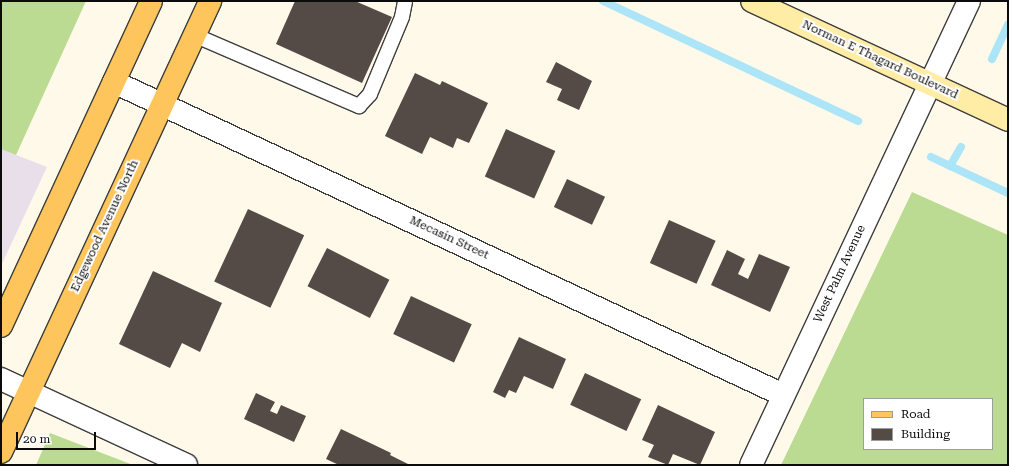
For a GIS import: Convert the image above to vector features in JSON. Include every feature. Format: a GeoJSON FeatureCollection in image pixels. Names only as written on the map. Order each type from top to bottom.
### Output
{"type":"FeatureCollection","features":[{"type":"Feature","properties":{"kind":"main road"},"geometry":{"type":"LineString","coordinates":[[1,326],[151,1]]}},
{"type":"Feature","properties":{"kind":"main road","name":"Edgewood Avenue North"},"geometry":{"type":"LineString","coordinates":[[1,452],[210,1]]}},
{"type":"Feature","properties":{"kind":"street","name":"Norman E Thagard Boulevard"},"geometry":{"type":"LineString","coordinates":[[752,1],[1008,120]]}},
{"type":"Feature","properties":{"kind":"street","name":"West Palm Avenue"},"geometry":{"type":"LineString","coordinates":[[751,465],[929,83],[969,1]]}},
{"type":"Feature","properties":{"kind":"street","name":"Mecasin Street"},"geometry":{"type":"LineString","coordinates":[[114,82],[784,395]]}},
{"type":"Feature","properties":{"kind":"street"},"geometry":{"type":"LineString","coordinates":[[1,379],[186,465]]}},
{"type":"Feature","properties":{"kind":"lane"},"geometry":{"type":"LineString","coordinates":[[194,35],[359,106],[370,94],[402,17],[405,1]]}},
{"type":"Feature","properties":{"kind":"shaded area"},"geometry":{"type":"Polygon","coordinates":[[[1,149],[47,167],[1,266],[1,149]]]}},
{"type":"Feature","properties":{"kind":"green space"},"geometry":{"type":"Polygon","coordinates":[[[1,1],[86,1],[16,155],[1,149],[1,1]]]}},
{"type":"Feature","properties":{"kind":"green space"},"geometry":{"type":"Polygon","coordinates":[[[912,192],[1008,235],[1008,465],[781,465],[912,192]]]}},
{"type":"Feature","properties":{"kind":"green space"},"geometry":{"type":"Polygon","coordinates":[[[50,433],[133,465],[36,465],[50,433]]]}},
{"type":"Feature","properties":{"kind":"building"},"geometry":{"type":"Polygon","coordinates":[[[295,1],[355,1],[392,17],[362,83],[276,44],[295,1]]]}},
{"type":"Feature","properties":{"kind":"building"},"geometry":{"type":"Polygon","coordinates":[[[556,62],[592,81],[579,110],[557,100],[562,89],[546,82],[556,62]]]}},
{"type":"Feature","properties":{"kind":"building"},"geometry":{"type":"Polygon","coordinates":[[[415,73],[440,85],[442,81],[488,103],[469,143],[457,138],[453,148],[430,137],[422,154],[385,136],[415,73]]]}},
{"type":"Feature","properties":{"kind":"building"},"geometry":{"type":"Polygon","coordinates":[[[506,129],[555,151],[534,198],[485,177],[506,129]]]}},
{"type":"Feature","properties":{"kind":"building"},"geometry":{"type":"Polygon","coordinates":[[[567,179],[605,197],[592,225],[554,207],[567,179]]]}},
{"type":"Feature","properties":{"kind":"building"},"geometry":{"type":"Polygon","coordinates":[[[248,209],[304,235],[270,308],[214,282],[248,209]]]}},
{"type":"Feature","properties":{"kind":"building"},"geometry":{"type":"Polygon","coordinates":[[[669,220],[716,241],[696,284],[650,263],[669,220]]]}},
{"type":"Feature","properties":{"kind":"building"},"geometry":{"type":"Polygon","coordinates":[[[327,248],[389,280],[370,318],[307,286],[327,248]]]}},
{"type":"Feature","properties":{"kind":"building"},"geometry":{"type":"Polygon","coordinates":[[[727,250],[745,259],[738,274],[748,279],[759,254],[790,267],[770,312],[711,285],[727,250]]]}},
{"type":"Feature","properties":{"kind":"building"},"geometry":{"type":"Polygon","coordinates":[[[153,271],[222,303],[200,352],[182,343],[170,368],[119,344],[153,271]]]}},
{"type":"Feature","properties":{"kind":"building"},"geometry":{"type":"Polygon","coordinates":[[[411,296],[472,324],[454,362],[393,334],[411,296]]]}},
{"type":"Feature","properties":{"kind":"building"},"geometry":{"type":"Polygon","coordinates":[[[519,337],[566,359],[553,389],[524,376],[516,393],[509,390],[505,398],[493,392],[519,337]]]}},
{"type":"Feature","properties":{"kind":"building"},"geometry":{"type":"Polygon","coordinates":[[[585,373],[641,399],[626,431],[570,405],[585,373]]]}},
{"type":"Feature","properties":{"kind":"building"},"geometry":{"type":"Polygon","coordinates":[[[256,393],[275,402],[270,411],[277,414],[281,405],[306,416],[294,442],[244,419],[256,393]]]}},
{"type":"Feature","properties":{"kind":"building"},"geometry":{"type":"Polygon","coordinates":[[[658,405],[715,432],[700,465],[673,454],[668,465],[648,457],[654,445],[642,440],[658,405]]]}},
{"type":"Feature","properties":{"kind":"building"},"geometry":{"type":"Polygon","coordinates":[[[341,429],[391,453],[390,455],[410,465],[339,465],[326,459],[341,429]]]}},
{"type":"Feature","properties":{"kind":"waterway"},"geometry":{"type":"LineString","coordinates":[[603,1],[858,121]]}},
{"type":"Feature","properties":{"kind":"waterway"},"geometry":{"type":"LineString","coordinates":[[992,59],[1008,24]]}},
{"type":"Feature","properties":{"kind":"waterway"},"geometry":{"type":"LineString","coordinates":[[950,166],[961,147]]}},
{"type":"Feature","properties":{"kind":"waterway"},"geometry":{"type":"LineString","coordinates":[[931,157],[1008,193]]}}]}
